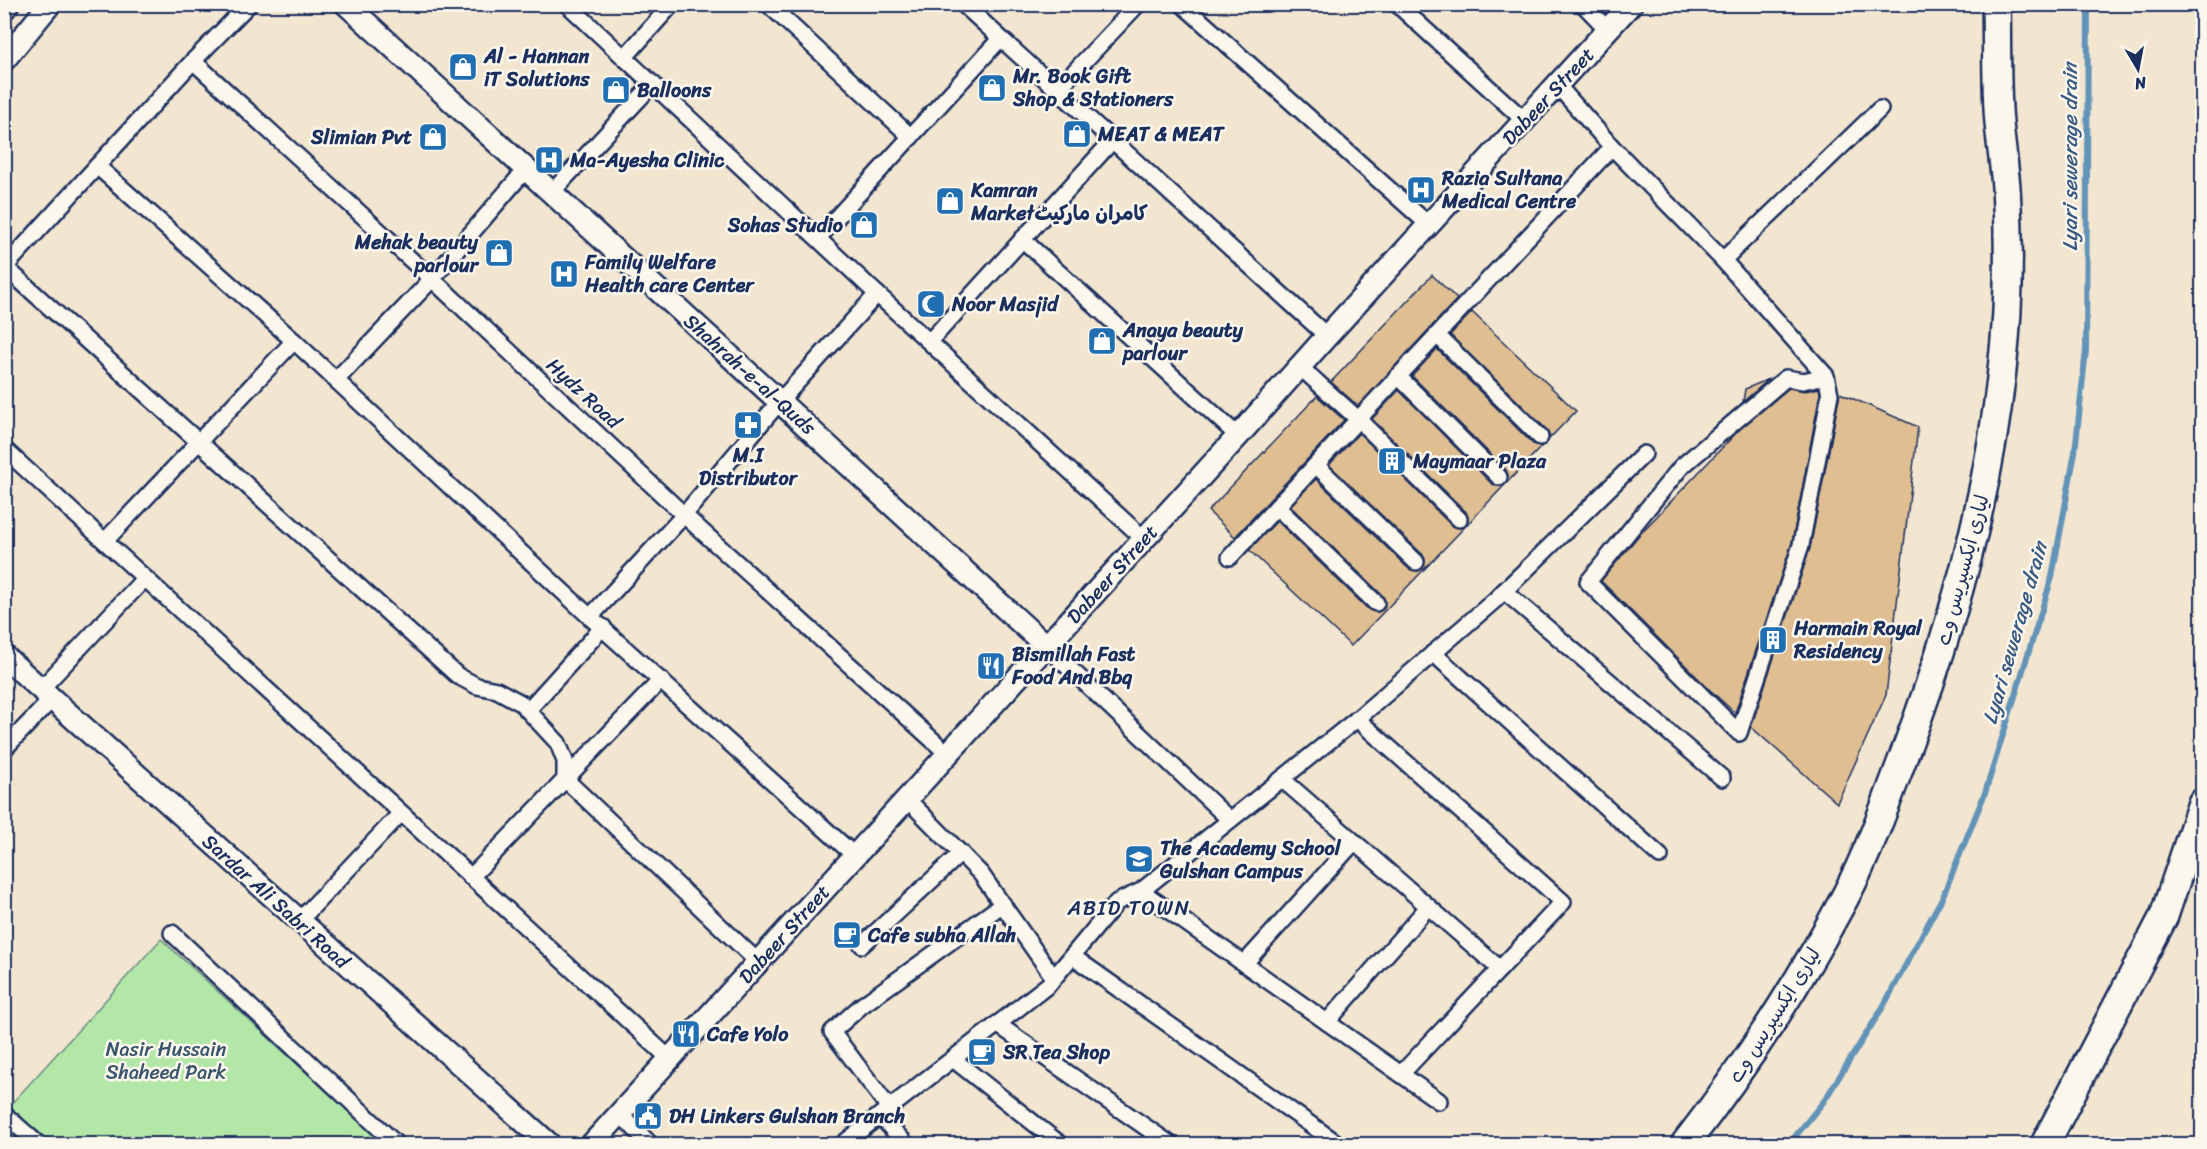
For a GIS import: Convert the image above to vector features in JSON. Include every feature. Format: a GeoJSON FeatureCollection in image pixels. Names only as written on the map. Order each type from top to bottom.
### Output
{"type":"FeatureCollection","features":[{"type":"Feature","properties":{"kind":"highway","name":"لیاری ایکسپریس وے"},"geometry":{"type":"LineString","coordinates":[[1685,1144],[1752,1053],[1816,950],[1845,897],[1871,842],[1897,776],[1935,670],[1959,592],[1983,491],[2003,368],[2009,251],[2006,188],[1998,110],[1996,4]]}},
{"type":"Feature","properties":{"kind":"highway"},"geometry":{"type":"LineString","coordinates":[[2045,1144],[2164,916],[2202,803]]}},
{"type":"Feature","properties":{"kind":"street"},"geometry":{"type":"LineString","coordinates":[[4,9],[8,4]]}},
{"type":"Feature","properties":{"kind":"street"},"geometry":{"type":"LineString","coordinates":[[4,60],[50,4]]}},
{"type":"Feature","properties":{"kind":"street"},"geometry":{"type":"LineString","coordinates":[[249,4],[193,61],[5,268],[458,676],[477,686],[497,690],[521,703],[558,743],[565,761],[565,779],[758,962]]}},
{"type":"Feature","properties":{"kind":"street","name":"Shahrah-e-al-Quds"},"geometry":{"type":"LineString","coordinates":[[346,4],[1046,646]]}},
{"type":"Feature","properties":{"kind":"street"},"geometry":{"type":"LineString","coordinates":[[567,4],[877,294],[1144,539]]}},
{"type":"Feature","properties":{"kind":"street"},"geometry":{"type":"LineString","coordinates":[[624,58],[672,4]]}},
{"type":"Feature","properties":{"kind":"street"},"geometry":{"type":"LineString","coordinates":[[768,4],[911,137]]}},
{"type":"Feature","properties":{"kind":"street"},"geometry":{"type":"LineString","coordinates":[[963,4],[1327,336]]}},
{"type":"Feature","properties":{"kind":"street"},"geometry":{"type":"LineString","coordinates":[[1057,90],[1138,4]]}},
{"type":"Feature","properties":{"kind":"street"},"geometry":{"type":"LineString","coordinates":[[1182,4],[1429,225]]}},
{"type":"Feature","properties":{"kind":"street"},"geometry":{"type":"LineString","coordinates":[[1397,4],[1525,121]]}},
{"type":"Feature","properties":{"kind":"street"},"geometry":{"type":"LineString","coordinates":[[1583,4],[1608,30]]}},
{"type":"Feature","properties":{"kind":"street","name":"Dabeer Street"},"geometry":{"type":"LineString","coordinates":[[592,1144],[1631,4]]}},
{"type":"Feature","properties":{"kind":"street"},"geometry":{"type":"LineString","coordinates":[[818,238],[1000,39]]}},
{"type":"Feature","properties":{"kind":"street","name":"Hydz Road"},"geometry":{"type":"LineString","coordinates":[[193,61],[432,279],[684,515],[948,754]]}},
{"type":"Feature","properties":{"kind":"street"},"geometry":{"type":"LineString","coordinates":[[552,192],[653,84]]}},
{"type":"Feature","properties":{"kind":"street"},"geometry":{"type":"LineString","coordinates":[[1558,86],[1612,147],[1723,260],[1826,376],[1830,394],[1801,545],[1739,733],[1588,582],[1681,467],[1786,378],[1803,381],[1826,376]]}},
{"type":"Feature","properties":{"kind":"street"},"geometry":{"type":"LineString","coordinates":[[1723,260],[1880,109]]}},
{"type":"Feature","properties":{"kind":"street"},"geometry":{"type":"LineString","coordinates":[[930,341],[1112,141]]}},
{"type":"Feature","properties":{"kind":"street"},"geometry":{"type":"LineString","coordinates":[[1230,557],[1612,147]]}},
{"type":"Feature","properties":{"kind":"street"},"geometry":{"type":"LineString","coordinates":[[97,166],[294,341],[590,617],[855,856]]}},
{"type":"Feature","properties":{"kind":"street"},"geometry":{"type":"LineString","coordinates":[[336,380],[432,279],[526,169]]}},
{"type":"Feature","properties":{"kind":"street"},"geometry":{"type":"LineString","coordinates":[[1022,239],[1238,436]]}},
{"type":"Feature","properties":{"kind":"street"},"geometry":{"type":"LineString","coordinates":[[590,617],[684,515],[780,401],[877,294]]}},
{"type":"Feature","properties":{"kind":"street"},"geometry":{"type":"LineString","coordinates":[[1437,335],[1540,437]]}},
{"type":"Feature","properties":{"kind":"street"},"geometry":{"type":"LineString","coordinates":[[105,541],[294,341]]}},
{"type":"Feature","properties":{"kind":"street"},"geometry":{"type":"LineString","coordinates":[[1300,367],[1358,419],[1460,519]]}},
{"type":"Feature","properties":{"kind":"street"},"geometry":{"type":"LineString","coordinates":[[1398,376],[1499,477]]}},
{"type":"Feature","properties":{"kind":"street"},"geometry":{"type":"LineString","coordinates":[[4,449],[670,1059]]}},
{"type":"Feature","properties":{"kind":"street"},"geometry":{"type":"LineString","coordinates":[[843,1144],[1048,985],[1117,902],[1141,891],[1357,719],[1504,591],[1644,454]]}},
{"type":"Feature","properties":{"kind":"street"},"geometry":{"type":"LineString","coordinates":[[1316,465],[1416,562]]}},
{"type":"Feature","properties":{"kind":"street"},"geometry":{"type":"LineString","coordinates":[[1277,507],[1376,603]]}},
{"type":"Feature","properties":{"kind":"street"},"geometry":{"type":"LineString","coordinates":[[4,749],[47,694],[145,578]]}},
{"type":"Feature","properties":{"kind":"street"},"geometry":{"type":"LineString","coordinates":[[1504,591],[1722,778]]}},
{"type":"Feature","properties":{"kind":"street"},"geometry":{"type":"LineString","coordinates":[[528,710],[603,627]]}},
{"type":"Feature","properties":{"kind":"street"},"geometry":{"type":"LineString","coordinates":[[1046,646],[1230,820]]}},
{"type":"Feature","properties":{"kind":"street"},"geometry":{"type":"LineString","coordinates":[[1433,653],[1659,856]]}},
{"type":"Feature","properties":{"kind":"street","name":"Sardar Ali Sabri Road"},"geometry":{"type":"LineString","coordinates":[[4,656],[549,1144]]}},
{"type":"Feature","properties":{"kind":"street"},"geometry":{"type":"LineString","coordinates":[[471,877],[661,680]]}},
{"type":"Feature","properties":{"kind":"street"},"geometry":{"type":"LineString","coordinates":[[1357,719],[1563,902],[1401,1074]]}},
{"type":"Feature","properties":{"kind":"street"},"geometry":{"type":"LineString","coordinates":[[1282,779],[1500,969]]}},
{"type":"Feature","properties":{"kind":"street"},"geometry":{"type":"LineString","coordinates":[[907,799],[981,874],[1054,978]]}},
{"type":"Feature","properties":{"kind":"street"},"geometry":{"type":"LineString","coordinates":[[299,921],[401,813]]}},
{"type":"Feature","properties":{"kind":"street"},"geometry":{"type":"LineString","coordinates":[[1244,964],[1354,842]]}},
{"type":"Feature","properties":{"kind":"street"},"geometry":{"type":"LineString","coordinates":[[862,945],[961,853]]}},
{"type":"Feature","properties":{"kind":"street"},"geometry":{"type":"LineString","coordinates":[[1141,891],[1439,1101]]}},
{"type":"Feature","properties":{"kind":"street"},"geometry":{"type":"LineString","coordinates":[[906,1144],[832,1032],[861,1006],[1003,904]]}},
{"type":"Feature","properties":{"kind":"street"},"geometry":{"type":"LineString","coordinates":[[1327,1022],[1428,907]]}},
{"type":"Feature","properties":{"kind":"street"},"geometry":{"type":"LineString","coordinates":[[172,933],[396,1144]]}},
{"type":"Feature","properties":{"kind":"street"},"geometry":{"type":"LineString","coordinates":[[1072,956],[1335,1144]]}},
{"type":"Feature","properties":{"kind":"street"},"geometry":{"type":"LineString","coordinates":[[997,1024],[1170,1144]]}},
{"type":"Feature","properties":{"kind":"street"},"geometry":{"type":"LineString","coordinates":[[953,1059],[1060,1144]]}},
{"type":"Feature","properties":{"kind":"street"},"geometry":{"type":"LineString","coordinates":[[4,1114],[38,1144]]}},
{"type":"Feature","properties":{"kind":"street"},"geometry":{"type":"LineString","coordinates":[[620,1114],[650,1144]]}},
{"type":"Feature","properties":{"kind":"green space","name":"Nasir Hussain Shaheed Park"},"geometry":{"type":"Polygon","coordinates":[[[161,939],[384,1144],[31,1144],[4,1112],[161,939]]]}},
{"type":"Feature","properties":{"kind":"building"},"geometry":{"type":"Polygon","coordinates":[[[1432,275],[1457,299],[1358,406],[1331,382],[1432,275]]]}},
{"type":"Feature","properties":{"kind":"building"},"geometry":{"type":"Polygon","coordinates":[[[1472,312],[1576,411],[1550,438],[1547,430],[1450,335],[1472,312]]]}},
{"type":"Feature","properties":{"kind":"building"},"geometry":{"type":"Polygon","coordinates":[[[1437,349],[1533,444],[1542,446],[1351,646],[1249,550],[1277,521],[1369,610],[1378,612],[1383,609],[1385,601],[1383,596],[1290,506],[1316,479],[1409,569],[1418,571],[1423,568],[1425,560],[1423,555],[1329,465],[1359,433],[1452,526],[1461,528],[1466,525],[1468,517],[1466,512],[1372,419],[1399,390],[1492,484],[1501,486],[1506,483],[1508,475],[1506,470],[1412,376],[1437,349]]]}},
{"type":"Feature","properties":{"kind":"building"},"geometry":{"type":"Polygon","coordinates":[[[1769,379],[1743,402],[1745,389],[1769,379]]]}},
{"type":"Feature","properties":{"kind":"building"},"geometry":{"type":"Polygon","coordinates":[[[1789,388],[1805,391],[1819,388],[1820,394],[1792,543],[1735,713],[1601,581],[1639,535],[1739,430],[1789,388]]]}},
{"type":"Feature","properties":{"kind":"building"},"geometry":{"type":"Polygon","coordinates":[[[1840,393],[1918,427],[1886,695],[1837,803],[1751,727],[1810,548],[1840,393]]]}},
{"type":"Feature","properties":{"kind":"building"},"geometry":{"type":"Polygon","coordinates":[[[1317,396],[1344,420],[1235,537],[1208,511],[1317,396]]]}},
{"type":"Feature","properties":{"kind":"waterway","name":"Lyari sewerage drain"},"geometry":{"type":"LineString","coordinates":[[1789,1144],[1824,1101],[1883,1007],[1942,898],[1985,793],[2052,577],[2075,452],[2086,350],[2088,4]]}},
{"type":"Feature","properties":{"kind":"place","name":"Al - Hannan iT Solutions"},"geometry":{"type":"Point","coordinates":[463,67]}},
{"type":"Feature","properties":{"kind":"place","name":"Mr. Book Gift Shop & Stationers"},"geometry":{"type":"Point","coordinates":[992,88]}},
{"type":"Feature","properties":{"kind":"place","name":"Balloons"},"geometry":{"type":"Point","coordinates":[616,90]}},
{"type":"Feature","properties":{"kind":"place","name":"MEAT & MEAT"},"geometry":{"type":"Point","coordinates":[1077,134]}},
{"type":"Feature","properties":{"kind":"place","name":"Slimian Pvt"},"geometry":{"type":"Point","coordinates":[433,137]}},
{"type":"Feature","properties":{"kind":"place","name":"Ma-Ayesha Clinic"},"geometry":{"type":"Point","coordinates":[549,160]}},
{"type":"Feature","properties":{"kind":"place","name":"Razia Sultana Medical Centre"},"geometry":{"type":"Point","coordinates":[1421,190]}},
{"type":"Feature","properties":{"kind":"place","name":"Kamran Marketکامران مارکیٹ"},"geometry":{"type":"Point","coordinates":[950,201]}},
{"type":"Feature","properties":{"kind":"place","name":"Sohas Studio"},"geometry":{"type":"Point","coordinates":[864,225]}},
{"type":"Feature","properties":{"kind":"place","name":"Mehak beauty parlour"},"geometry":{"type":"Point","coordinates":[499,253]}},
{"type":"Feature","properties":{"kind":"place","name":"Family Welfare Health care Center"},"geometry":{"type":"Point","coordinates":[564,274]}},
{"type":"Feature","properties":{"kind":"place","name":"Noor Masjid"},"geometry":{"type":"Point","coordinates":[931,304]}},
{"type":"Feature","properties":{"kind":"place","name":"Anaya beauty parlour"},"geometry":{"type":"Point","coordinates":[1102,341]}},
{"type":"Feature","properties":{"kind":"place","name":"M.I Distributor"},"geometry":{"type":"Point","coordinates":[748,425]}},
{"type":"Feature","properties":{"kind":"place","name":"Maymaar Plaza"},"geometry":{"type":"Point","coordinates":[1392,461]}},
{"type":"Feature","properties":{"kind":"place","name":"Harmain Royal Residency"},"geometry":{"type":"Point","coordinates":[1773,640]}},
{"type":"Feature","properties":{"kind":"place","name":"Bismillah Fast Food And Bbq"},"geometry":{"type":"Point","coordinates":[991,666]}},
{"type":"Feature","properties":{"kind":"place","name":"The Academy School Gulshan Campus"},"geometry":{"type":"Point","coordinates":[1139,859]}},
{"type":"Feature","properties":{"kind":"place","name":"Cafe subha Allah"},"geometry":{"type":"Point","coordinates":[847,935]}},
{"type":"Feature","properties":{"kind":"place","name":"Cafe Yolo"},"geometry":{"type":"Point","coordinates":[686,1034]}},
{"type":"Feature","properties":{"kind":"place","name":"SR Tea Shop"},"geometry":{"type":"Point","coordinates":[982,1052]}},
{"type":"Feature","properties":{"kind":"place","name":"DH Linkers Gulshan Branch"},"geometry":{"type":"Point","coordinates":[648,1116]}},
{"type":"Feature","properties":{"kind":"district","name":"ABID TOWN"},"geometry":{"type":"Point","coordinates":[1129,908]}}]}
